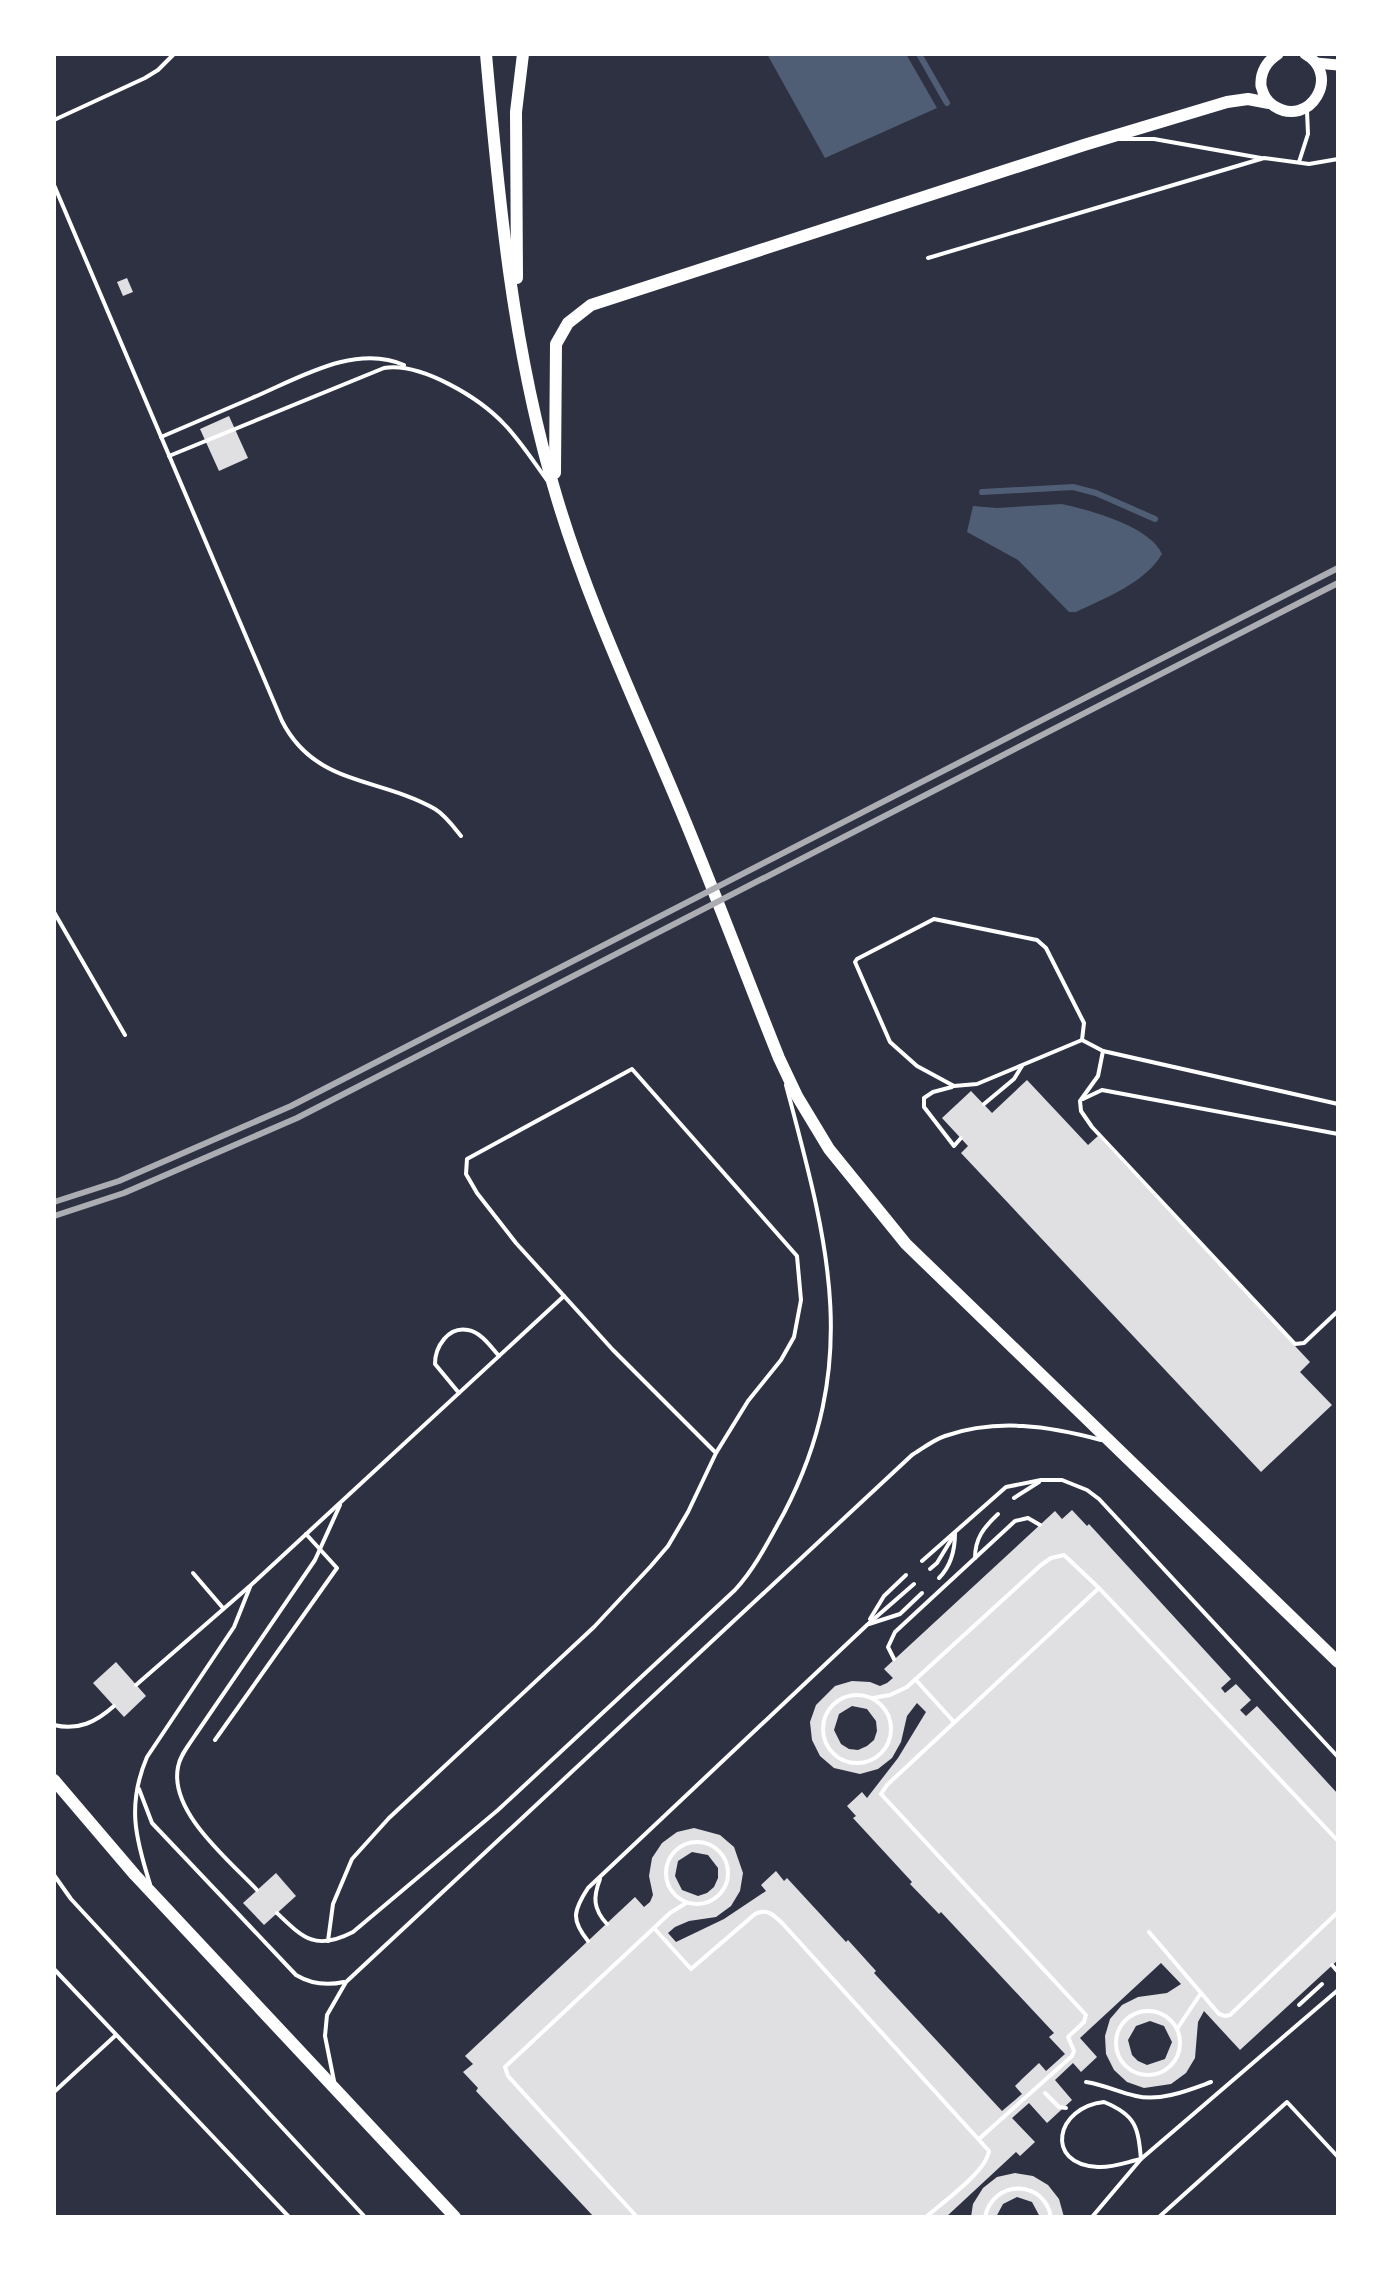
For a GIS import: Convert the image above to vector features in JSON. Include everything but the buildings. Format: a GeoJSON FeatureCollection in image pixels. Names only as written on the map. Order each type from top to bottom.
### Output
{"type":"FeatureCollection","features":[{"type":"Feature","properties":{"kind":"main road"},"geometry":{"type":"LineString","coordinates":[[486,54],[498,189],[517,325],[555,492],[576,560],[797,1096],[829,1149],[906,1244],[1338,1662]]}},
{"type":"Feature","properties":{"kind":"main road"},"geometry":{"type":"LineString","coordinates":[[517,325],[516,112],[523,54]]}},
{"type":"Feature","properties":{"kind":"main road"},"geometry":{"type":"LineString","coordinates":[[555,492],[556,344],[568,323],[580,312],[609,299],[1084,145],[1227,102],[1248,99],[1269,103]]}},
{"type":"Feature","properties":{"kind":"main road"},"geometry":{"type":"LineString","coordinates":[[54,1780],[153,1895],[455,2217]]}},
{"type":"Feature","properties":{"kind":"street"},"geometry":{"type":"LineString","coordinates":[[1278,54],[1265,67],[1261,86],[1269,103],[1286,111],[1306,108],[1320,93],[1322,83],[1316,63],[1305,54]]}},
{"type":"Feature","properties":{"kind":"street"},"geometry":{"type":"LineString","coordinates":[[1316,63],[1338,65]]}},
{"type":"Feature","properties":{"kind":"street"},"geometry":{"type":"LineString","coordinates":[[1322,83],[1338,72]]}},
{"type":"Feature","properties":{"kind":"lane"},"geometry":{"type":"LineString","coordinates":[[54,120],[145,78],[174,54]]}},
{"type":"Feature","properties":{"kind":"lane"},"geometry":{"type":"LineString","coordinates":[[1299,162],[1308,134],[1306,108]]}},
{"type":"Feature","properties":{"kind":"lane"},"geometry":{"type":"LineString","coordinates":[[1084,145],[1120,139],[1154,139],[1299,162],[1324,163],[1338,159]]}},
{"type":"Feature","properties":{"kind":"lane"},"geometry":{"type":"LineString","coordinates":[[928,258],[1264,158]]}},
{"type":"Feature","properties":{"kind":"lane"},"geometry":{"type":"LineString","coordinates":[[54,185],[282,721],[294,742],[326,769],[437,810],[461,836]]}},
{"type":"Feature","properties":{"kind":"lane"},"geometry":{"type":"LineString","coordinates":[[161,437],[337,364],[386,359],[434,378],[487,408],[514,436],[555,492]]}},
{"type":"Feature","properties":{"kind":"lane"},"geometry":{"type":"LineString","coordinates":[[169,456],[384,368],[410,368]]}},
{"type":"Feature","properties":{"kind":"lane"},"geometry":{"type":"LineString","coordinates":[[54,912],[125,1035]]}},
{"type":"Feature","properties":{"kind":"lane"},"geometry":{"type":"LineString","coordinates":[[954,1086],[917,1066],[890,1042],[856,967],[857,959],[934,919],[1042,943],[1084,1023],[1082,1040]]}},
{"type":"Feature","properties":{"kind":"lane"},"geometry":{"type":"LineString","coordinates":[[1082,1040],[1103,1051],[1338,1104]]}},
{"type":"Feature","properties":{"kind":"lane"},"geometry":{"type":"LineString","coordinates":[[961,1138],[954,1146],[924,1107],[924,1098],[954,1086],[977,1084],[1082,1040]]}},
{"type":"Feature","properties":{"kind":"lane"},"geometry":{"type":"LineString","coordinates":[[1103,1051],[1098,1076],[1080,1101],[1081,1111],[1092,1127],[1295,1344],[1304,1343],[1338,1311]]}},
{"type":"Feature","properties":{"kind":"lane"},"geometry":{"type":"LineString","coordinates":[[277,1913],[306,1939],[328,1941],[353,1932],[498,1810],[735,1590],[758,1560],[792,1498],[808,1460],[829,1378],[832,1298],[822,1229],[779,1058]]}},
{"type":"Feature","properties":{"kind":"lane"},"geometry":{"type":"LineString","coordinates":[[984,1104],[1014,1079],[1022,1066]]}},
{"type":"Feature","properties":{"kind":"lane"},"geometry":{"type":"LineString","coordinates":[[328,1941],[333,1904],[352,1859],[389,1818],[594,1627],[668,1546],[716,1453],[748,1401],[781,1360],[794,1337],[801,1300],[797,1256],[632,1069],[467,1159],[466,1174],[516,1243],[613,1350],[716,1453]]}},
{"type":"Feature","properties":{"kind":"lane"},"geometry":{"type":"LineString","coordinates":[[1098,1076],[1102,1090]]}},
{"type":"Feature","properties":{"kind":"lane"},"geometry":{"type":"LineString","coordinates":[[1080,1101],[1102,1090],[1338,1134]]}},
{"type":"Feature","properties":{"kind":"lane"},"geometry":{"type":"LineString","coordinates":[[136,1685],[251,1585],[564,1296]]}},
{"type":"Feature","properties":{"kind":"lane"},"geometry":{"type":"LineString","coordinates":[[459,1393],[435,1364],[437,1347],[445,1337],[455,1331],[468,1330],[480,1336],[499,1356]]}},
{"type":"Feature","properties":{"kind":"lane"},"geometry":{"type":"LineString","coordinates":[[336,2091],[325,2036],[327,2015],[346,1982],[912,1455],[942,1437],[983,1426],[1028,1425],[1111,1442]]}},
{"type":"Feature","properties":{"kind":"lane"},"geometry":{"type":"LineString","coordinates":[[1014,1498],[1041,1480]]}},
{"type":"Feature","properties":{"kind":"lane"},"geometry":{"type":"LineString","coordinates":[[922,1561],[1006,1487],[1041,1480],[1062,1480],[1074,1484],[1099,1499],[1338,1757]]}},
{"type":"Feature","properties":{"kind":"lane"},"geometry":{"type":"LineString","coordinates":[[257,1890],[188,1816],[178,1795],[177,1768],[181,1757],[320,1549],[342,1501]]}},
{"type":"Feature","properties":{"kind":"lane"},"geometry":{"type":"LineString","coordinates":[[975,1558],[975,1544],[980,1534],[998,1514]]}},
{"type":"Feature","properties":{"kind":"lane"},"geometry":{"type":"LineString","coordinates":[[894,1659],[888,1647],[895,1632],[975,1558],[1021,1518],[1028,1518],[1040,1525]]}},
{"type":"Feature","properties":{"kind":"lane"},"geometry":{"type":"LineString","coordinates":[[930,1569],[955,1533]]}},
{"type":"Feature","properties":{"kind":"lane"},"geometry":{"type":"LineString","coordinates":[[939,1578],[955,1550],[955,1533]]}},
{"type":"Feature","properties":{"kind":"lane"},"geometry":{"type":"LineString","coordinates":[[215,1740],[337,1568],[306,1534]]}},
{"type":"Feature","properties":{"kind":"lane"},"geometry":{"type":"LineString","coordinates":[[873,1698],[888,1715],[890,1738],[876,1757],[865,1762],[843,1760],[827,1745],[823,1735],[826,1714],[841,1699],[852,1695],[873,1698],[902,1691],[1059,1554],[1068,1557],[1099,1588],[1338,1841]]}},
{"type":"Feature","properties":{"kind":"lane"},"geometry":{"type":"LineString","coordinates":[[193,1573],[223,1609]]}},
{"type":"Feature","properties":{"kind":"lane"},"geometry":{"type":"LineString","coordinates":[[867,1625],[884,1596],[906,1575]]}},
{"type":"Feature","properties":{"kind":"lane"},"geometry":{"type":"LineString","coordinates":[[588,1941],[576,1923],[576,1912],[588,1888],[914,1584]]}},
{"type":"Feature","properties":{"kind":"lane"},"geometry":{"type":"LineString","coordinates":[[153,1895],[134,1826],[140,1774],[147,1757],[234,1627],[251,1585]]}},
{"type":"Feature","properties":{"kind":"lane"},"geometry":{"type":"LineString","coordinates":[[980,2138],[1072,2056],[1074,2051],[1068,2037],[1084,2022],[1086,2015],[881,1796],[887,1785],[1099,1588]]}},
{"type":"Feature","properties":{"kind":"lane"},"geometry":{"type":"LineString","coordinates":[[867,1625],[900,1614],[922,1593]]}},
{"type":"Feature","properties":{"kind":"lane"},"geometry":{"type":"LineString","coordinates":[[915,1679],[954,1722]]}},
{"type":"Feature","properties":{"kind":"lane"},"geometry":{"type":"LineString","coordinates":[[54,1725],[67,1728],[88,1724],[114,1706]]}},
{"type":"Feature","properties":{"kind":"lane"},"geometry":{"type":"LineString","coordinates":[[139,1787],[152,1823],[296,1975],[317,1984],[346,1982]]}},
{"type":"Feature","properties":{"kind":"lane"},"geometry":{"type":"LineString","coordinates":[[637,2217],[505,2072],[509,2062],[654,1928],[686,1903],[711,1901],[725,1886],[728,1875],[723,1855],[706,1843],[685,1844],[676,1849],[667,1862],[665,1877],[668,1885],[677,1898],[686,1903]]}},
{"type":"Feature","properties":{"kind":"lane"},"geometry":{"type":"LineString","coordinates":[[54,1875],[71,1899],[365,2217]]}},
{"type":"Feature","properties":{"kind":"lane"},"geometry":{"type":"LineString","coordinates":[[601,1876],[594,1897],[596,1908],[607,1924]]}},
{"type":"Feature","properties":{"kind":"lane"},"geometry":{"type":"LineString","coordinates":[[654,1928],[691,1969],[755,1914],[769,1912],[783,1924],[989,2151],[985,2163],[926,2217]]}},
{"type":"Feature","properties":{"kind":"lane"},"geometry":{"type":"LineString","coordinates":[[1149,1932],[1222,2016],[1230,2015],[1338,1912]]}},
{"type":"Feature","properties":{"kind":"lane"},"geometry":{"type":"LineString","coordinates":[[1332,1965],[1338,1972]]}},
{"type":"Feature","properties":{"kind":"lane"},"geometry":{"type":"LineString","coordinates":[[54,1969],[190,2109],[289,2217]]}},
{"type":"Feature","properties":{"kind":"lane"},"geometry":{"type":"LineString","coordinates":[[1092,2217],[1141,2159],[1338,1990]]}},
{"type":"Feature","properties":{"kind":"lane"},"geometry":{"type":"LineString","coordinates":[[1177,2029],[1166,2016],[1156,2011],[1136,2014],[1121,2027],[1117,2047],[1120,2057],[1134,2071],[1154,2074],[1164,2071],[1178,2055],[1180,2044],[1177,2029],[1201,1993]]}},
{"type":"Feature","properties":{"kind":"lane"},"geometry":{"type":"LineString","coordinates":[[54,2092],[116,2035]]}},
{"type":"Feature","properties":{"kind":"lane"},"geometry":{"type":"LineString","coordinates":[[1104,2102],[1127,2113],[1135,2125],[1141,2159],[1103,2168],[1083,2164],[1072,2158],[1060,2139],[1065,2124],[1086,2106],[1104,2102]]}},
{"type":"Feature","properties":{"kind":"lane"},"geometry":{"type":"LineString","coordinates":[[1159,2217],[1287,2102],[1338,2157]]}},
{"type":"Feature","properties":{"kind":"lane"},"geometry":{"type":"LineString","coordinates":[[985,2217],[993,2199],[1002,2191],[1013,2188],[1036,2192],[1044,2200],[1051,2217]]}},
{"type":"Feature","properties":{"kind":"path"},"geometry":{"type":"LineString","coordinates":[[1296,2007],[1322,1984]]}},
{"type":"Feature","properties":{"kind":"path"},"geometry":{"type":"LineString","coordinates":[[1086,2082],[1106,2084],[1135,2096],[1158,2098],[1210,2083],[1221,2075]]}},
{"type":"Feature","properties":{"kind":"path"},"geometry":{"type":"LineString","coordinates":[[1039,2086],[1056,2104],[1075,2114]]}},
{"type":"Feature","properties":{"kind":"water"},"geometry":{"type":"Polygon","coordinates":[[[767,54],[906,54],[937,108],[825,158],[767,54]]]}},
{"type":"Feature","properties":{"kind":"water"},"geometry":{"type":"Polygon","coordinates":[[[1062,504],[1132,527],[1155,544],[1162,554],[1155,564],[1124,589],[1076,612],[1069,612],[1018,560],[967,532],[973,506],[997,508],[1062,504]]]}},
{"type":"Feature","properties":{"kind":"waterway"},"geometry":{"type":"LineString","coordinates":[[919,54],[947,103]]}},
{"type":"Feature","properties":{"kind":"waterway"},"geometry":{"type":"LineString","coordinates":[[982,492],[1073,487],[1096,493],[1155,519]]}},
{"type":"Feature","properties":{"kind":"railway"},"geometry":{"type":"LineString","coordinates":[[54,1202],[119,1181],[291,1106],[1338,568]]}},
{"type":"Feature","properties":{"kind":"railway"},"geometry":{"type":"LineString","coordinates":[[54,1216],[124,1193],[297,1118],[1338,583]]}}]}
